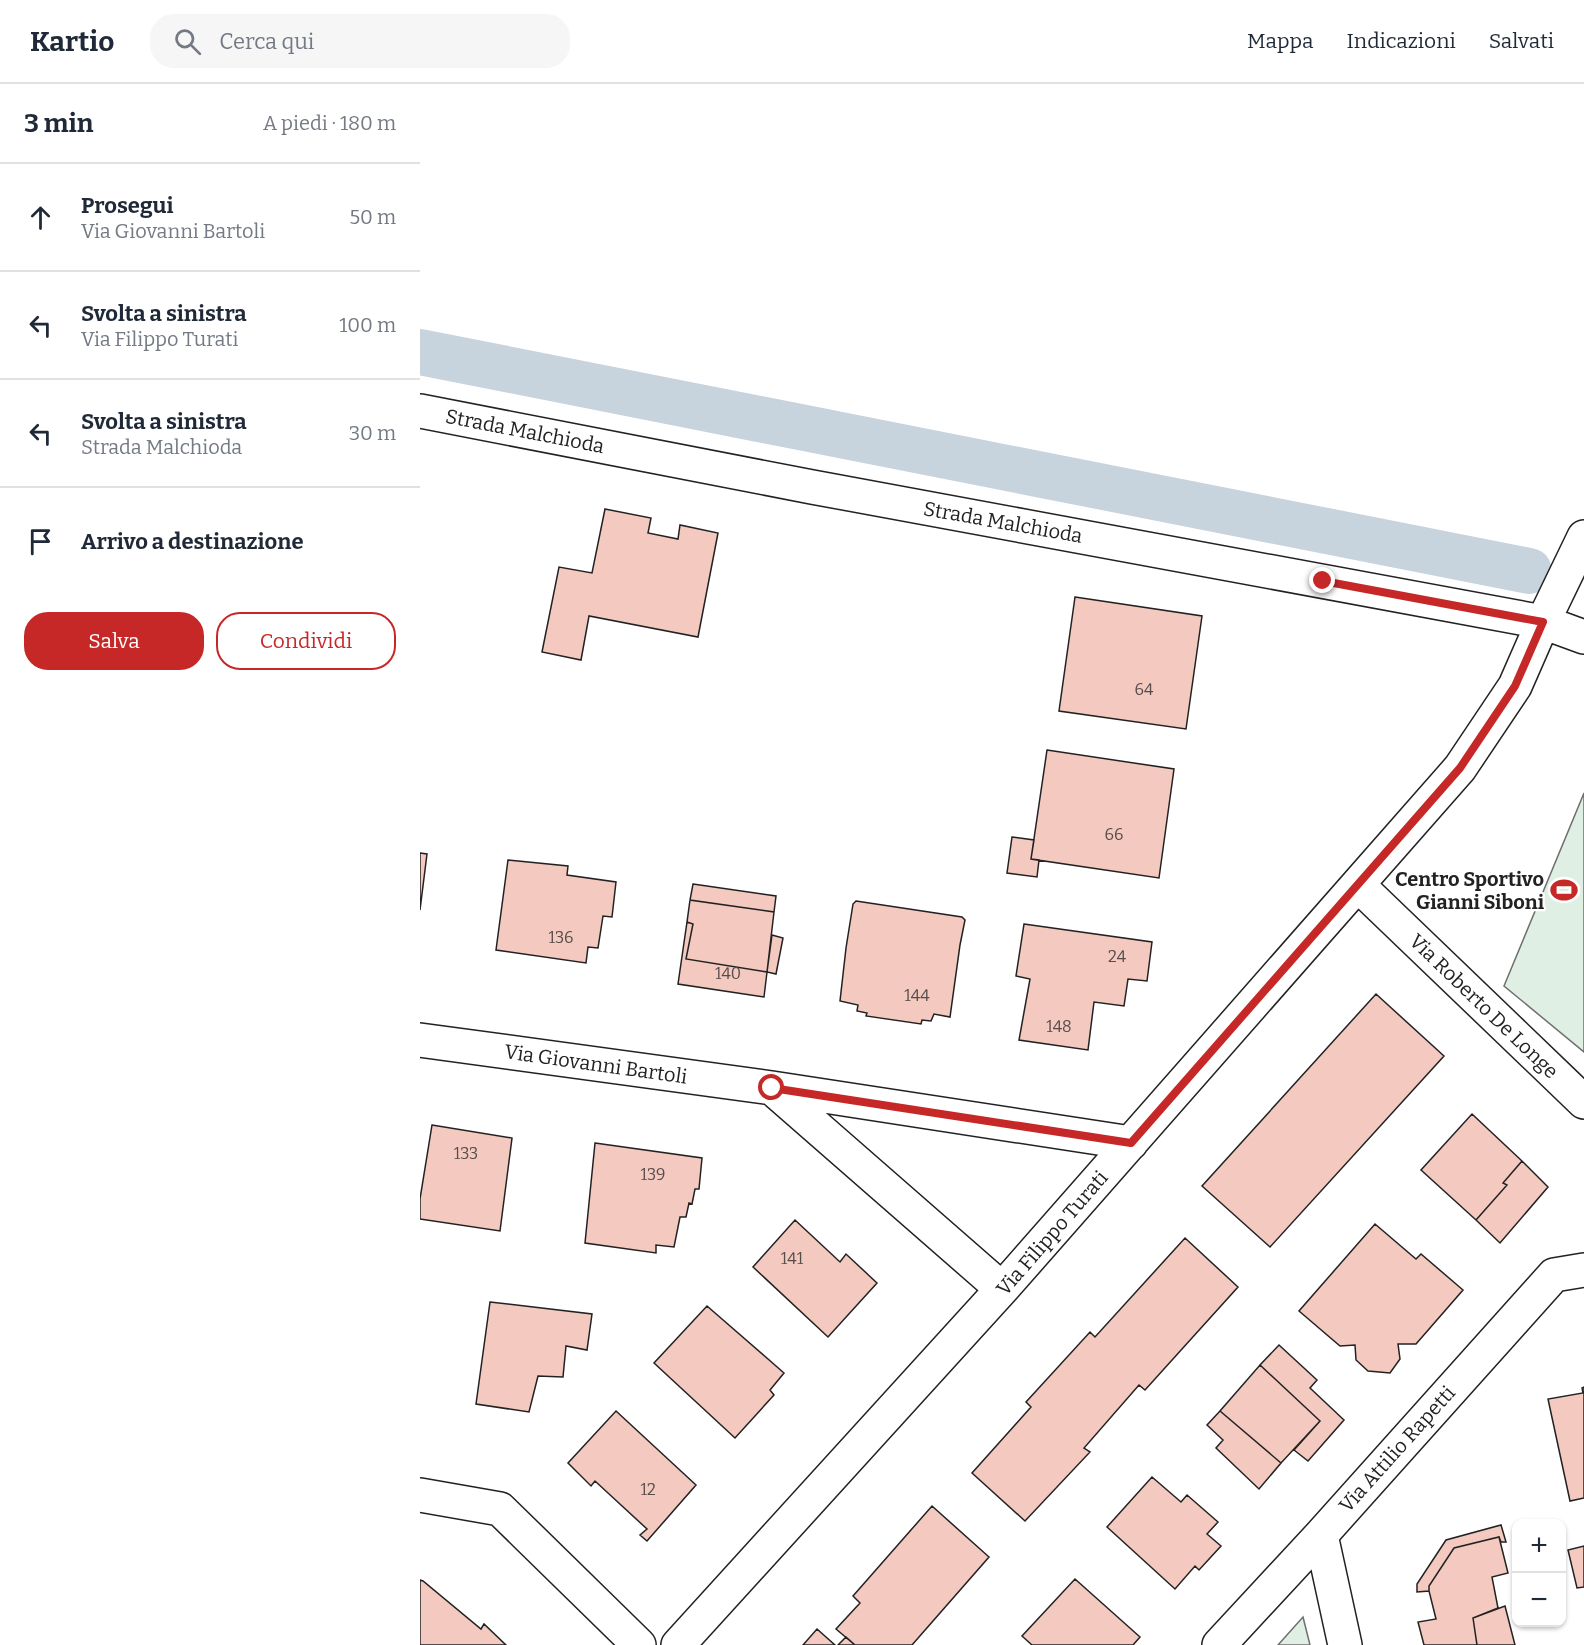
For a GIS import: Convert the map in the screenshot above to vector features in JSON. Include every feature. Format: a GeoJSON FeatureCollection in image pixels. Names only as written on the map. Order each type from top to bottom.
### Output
{"type":"FeatureCollection","features":[{"type":"Feature","properties":{"kind":"street","name":"Strada Malchioda"},"geometry":{"type":"LineString","coordinates":[[420,411],[812,487],[1543,622],[1584,637]]}},
{"type":"Feature","properties":{"kind":"street","name":"Via Filippo Turati"},"geometry":{"type":"LineString","coordinates":[[678,1645],[1002,1289],[1460,768],[1515,686],[1584,537]]}},
{"type":"Feature","properties":{"kind":"street","name":"Via Roberto De Longe"},"geometry":{"type":"LineString","coordinates":[[1358,885],[1584,1102]]}},
{"type":"Feature","properties":{"kind":"street","name":"Via Giovanni Bartoli"},"geometry":{"type":"LineString","coordinates":[[420,1040],[772,1088],[1131,1143]]}},
{"type":"Feature","properties":{"kind":"street"},"geometry":{"type":"LineString","coordinates":[[772,1088],[1002,1289]]}},
{"type":"Feature","properties":{"kind":"street","name":"Via Attilio Rapetti"},"geometry":{"type":"LineString","coordinates":[[1219,1645],[1554,1275],[1584,1270]]}},
{"type":"Feature","properties":{"kind":"street"},"geometry":{"type":"LineString","coordinates":[[420,1496],[500,1509],[639,1645]]}},
{"type":"Feature","properties":{"kind":"street"},"geometry":{"type":"LineString","coordinates":[[1321,1535],[1345,1645]]}},
{"type":"Feature","properties":{"kind":"green space","name":"Centro Sportivo Gianni Siboni"},"geometry":{"type":"Polygon","coordinates":[[[1584,793],[1584,1052],[1504,986],[1584,793]]]}},
{"type":"Feature","properties":{"kind":"green space"},"geometry":{"type":"Polygon","coordinates":[[[1303,1617],[1310,1645],[1278,1645],[1303,1617]]]}},
{"type":"Feature","properties":{"kind":"building"},"geometry":{"type":"Polygon","coordinates":[[[605,509],[651,518],[648,533],[678,539],[680,525],[718,533],[698,637],[589,616],[581,660],[542,652],[559,567],[592,573],[605,509]]]}},
{"type":"Feature","properties":{"kind":"building"},"geometry":{"type":"Polygon","coordinates":[[[1075,597],[1202,616],[1186,729],[1059,711],[1075,597]]]}},
{"type":"Feature","properties":{"kind":"building"},"geometry":{"type":"Polygon","coordinates":[[[1047,750],[1174,769],[1159,878],[1031,859],[1047,750]]]}},
{"type":"Feature","properties":{"kind":"building"},"geometry":{"type":"Polygon","coordinates":[[[1012,837],[1034,840],[1031,859],[1039,860],[1037,877],[1007,873],[1012,837]]]}},
{"type":"Feature","properties":{"kind":"building"},"geometry":{"type":"Polygon","coordinates":[[[420,853],[427,854],[420,910],[420,853]]]}},
{"type":"Feature","properties":{"kind":"building"},"geometry":{"type":"Polygon","coordinates":[[[508,860],[568,866],[567,875],[616,882],[612,917],[603,916],[598,948],[588,947],[586,963],[496,950],[508,860]]]}},
{"type":"Feature","properties":{"kind":"building"},"geometry":{"type":"Polygon","coordinates":[[[693,884],[776,896],[774,912],[690,900],[693,884]]]}},
{"type":"Feature","properties":{"kind":"building"},"geometry":{"type":"Polygon","coordinates":[[[690,900],[774,912],[767,972],[686,959],[693,924],[687,922],[690,900]]]}},
{"type":"Feature","properties":{"kind":"building"},"geometry":{"type":"Polygon","coordinates":[[[856,901],[962,917],[965,920],[950,1017],[934,1014],[931,1021],[922,1020],[921,1024],[866,1016],[867,1013],[857,1011],[858,1005],[840,1001],[853,904],[856,901]]]}},
{"type":"Feature","properties":{"kind":"building"},"geometry":{"type":"Polygon","coordinates":[[[687,922],[693,924],[686,959],[767,972],[764,997],[678,984],[687,922]]]}},
{"type":"Feature","properties":{"kind":"building"},"geometry":{"type":"Polygon","coordinates":[[[1024,924],[1152,942],[1147,981],[1128,979],[1124,1006],[1094,1002],[1088,1050],[1019,1040],[1030,979],[1016,976],[1024,924]]]}},
{"type":"Feature","properties":{"kind":"building"},"geometry":{"type":"Polygon","coordinates":[[[772,935],[783,938],[776,974],[767,972],[772,935]]]}},
{"type":"Feature","properties":{"kind":"building"},"geometry":{"type":"Polygon","coordinates":[[[1376,994],[1444,1056],[1270,1247],[1202,1186],[1376,994]]]}},
{"type":"Feature","properties":{"kind":"building"},"geometry":{"type":"Polygon","coordinates":[[[1472,1114],[1522,1161],[1503,1183],[1507,1185],[1476,1220],[1421,1170],[1472,1114]]]}},
{"type":"Feature","properties":{"kind":"building"},"geometry":{"type":"Polygon","coordinates":[[[432,1125],[512,1138],[500,1231],[420,1219],[420,1199],[432,1125]]]}},
{"type":"Feature","properties":{"kind":"building"},"geometry":{"type":"Polygon","coordinates":[[[595,1143],[702,1158],[699,1189],[695,1189],[686,1217],[680,1217],[674,1247],[656,1245],[656,1253],[585,1243],[595,1143]]]}},
{"type":"Feature","properties":{"kind":"building"},"geometry":{"type":"Polygon","coordinates":[[[1522,1161],[1548,1187],[1500,1243],[1476,1220],[1507,1185],[1503,1183],[1522,1161]]]}},
{"type":"Feature","properties":{"kind":"building"},"geometry":{"type":"Polygon","coordinates":[[[795,1220],[840,1262],[846,1254],[877,1283],[828,1337],[753,1267],[795,1220]]]}},
{"type":"Feature","properties":{"kind":"building"},"geometry":{"type":"Polygon","coordinates":[[[1375,1224],[1416,1259],[1421,1254],[1463,1290],[1416,1344],[1398,1344],[1400,1359],[1390,1373],[1368,1371],[1356,1360],[1355,1345],[1340,1346],[1299,1311],[1375,1224]]]}},
{"type":"Feature","properties":{"kind":"building"},"geometry":{"type":"Polygon","coordinates":[[[1185,1238],[1238,1287],[1145,1390],[1139,1385],[1084,1448],[1090,1452],[1025,1521],[972,1473],[1031,1407],[1026,1402],[1090,1332],[1095,1337],[1185,1238]]]}},
{"type":"Feature","properties":{"kind":"building"},"geometry":{"type":"Polygon","coordinates":[[[490,1302],[592,1314],[587,1350],[566,1346],[563,1377],[538,1376],[529,1412],[476,1404],[490,1302]]]}},
{"type":"Feature","properties":{"kind":"building"},"geometry":{"type":"Polygon","coordinates":[[[707,1306],[784,1373],[770,1390],[774,1395],[735,1438],[654,1363],[707,1306]]]}},
{"type":"Feature","properties":{"kind":"building"},"geometry":{"type":"Polygon","coordinates":[[[1279,1345],[1317,1380],[1310,1388],[1344,1420],[1308,1461],[1294,1450],[1320,1421],[1260,1365],[1279,1345]]]}},
{"type":"Feature","properties":{"kind":"building"},"geometry":{"type":"Polygon","coordinates":[[[1260,1365],[1320,1421],[1281,1463],[1220,1411],[1260,1365]]]}},
{"type":"Feature","properties":{"kind":"building"},"geometry":{"type":"Polygon","coordinates":[[[1584,1387],[1584,1498],[1570,1501],[1548,1399],[1583,1393],[1582,1388],[1584,1387]]]}},
{"type":"Feature","properties":{"kind":"building"},"geometry":{"type":"Polygon","coordinates":[[[616,1411],[696,1485],[647,1541],[640,1535],[647,1529],[595,1481],[591,1486],[568,1463],[616,1411]]]}},
{"type":"Feature","properties":{"kind":"building"},"geometry":{"type":"Polygon","coordinates":[[[1220,1411],[1281,1463],[1259,1489],[1216,1448],[1223,1440],[1207,1425],[1220,1411]]]}},
{"type":"Feature","properties":{"kind":"building"},"geometry":{"type":"Polygon","coordinates":[[[1152,1477],[1181,1502],[1187,1495],[1218,1522],[1207,1534],[1221,1546],[1199,1570],[1195,1566],[1175,1589],[1107,1527],[1152,1477]]]}},
{"type":"Feature","properties":{"kind":"building"},"geometry":{"type":"Polygon","coordinates":[[[932,1506],[989,1557],[912,1645],[855,1645],[836,1629],[860,1603],[853,1596],[932,1506]]]}},
{"type":"Feature","properties":{"kind":"building"},"geometry":{"type":"Polygon","coordinates":[[[1501,1525],[1506,1542],[1501,1542],[1499,1537],[1454,1548],[1429,1586],[1429,1591],[1417,1592],[1417,1584],[1446,1540],[1501,1525]]]}},
{"type":"Feature","properties":{"kind":"building"},"geometry":{"type":"Polygon","coordinates":[[[1499,1537],[1508,1573],[1492,1577],[1498,1608],[1473,1618],[1477,1645],[1424,1645],[1418,1622],[1436,1619],[1429,1586],[1454,1548],[1499,1537]]]}},
{"type":"Feature","properties":{"kind":"building"},"geometry":{"type":"Polygon","coordinates":[[[1584,1546],[1584,1587],[1577,1588],[1568,1550],[1584,1546]]]}},
{"type":"Feature","properties":{"kind":"building"},"geometry":{"type":"Polygon","coordinates":[[[1075,1579],[1140,1637],[1133,1645],[1032,1645],[1022,1636],[1075,1579]]]}},
{"type":"Feature","properties":{"kind":"building"},"geometry":{"type":"Polygon","coordinates":[[[420,1580],[481,1629],[484,1624],[506,1645],[420,1645],[420,1580]]]}},
{"type":"Feature","properties":{"kind":"building"},"geometry":{"type":"Polygon","coordinates":[[[1505,1606],[1515,1645],[1477,1645],[1473,1618],[1505,1606]]]}},
{"type":"Feature","properties":{"kind":"building"},"geometry":{"type":"Polygon","coordinates":[[[817,1629],[835,1645],[803,1645],[817,1629]]]}},
{"type":"Feature","properties":{"kind":"building"},"geometry":{"type":"Polygon","coordinates":[[[846,1637],[855,1645],[838,1645],[846,1637]]]}},
{"type":"Feature","properties":{"kind":"waterway"},"geometry":{"type":"LineString","coordinates":[[420,352],[1529,571]]}},
{"type":"Feature","properties":{"kind":"place","name":"Centro Sportivo Gianni Siboni"},"geometry":{"type":"Point","coordinates":[1564,890]}},
{"type":"Feature","properties":{"kind":"route"},"geometry":{"type":"LineString","coordinates":[[772,1088],[1131,1143],[1460,768],[1515,686],[1543,622],[1323,581]]}}]}
